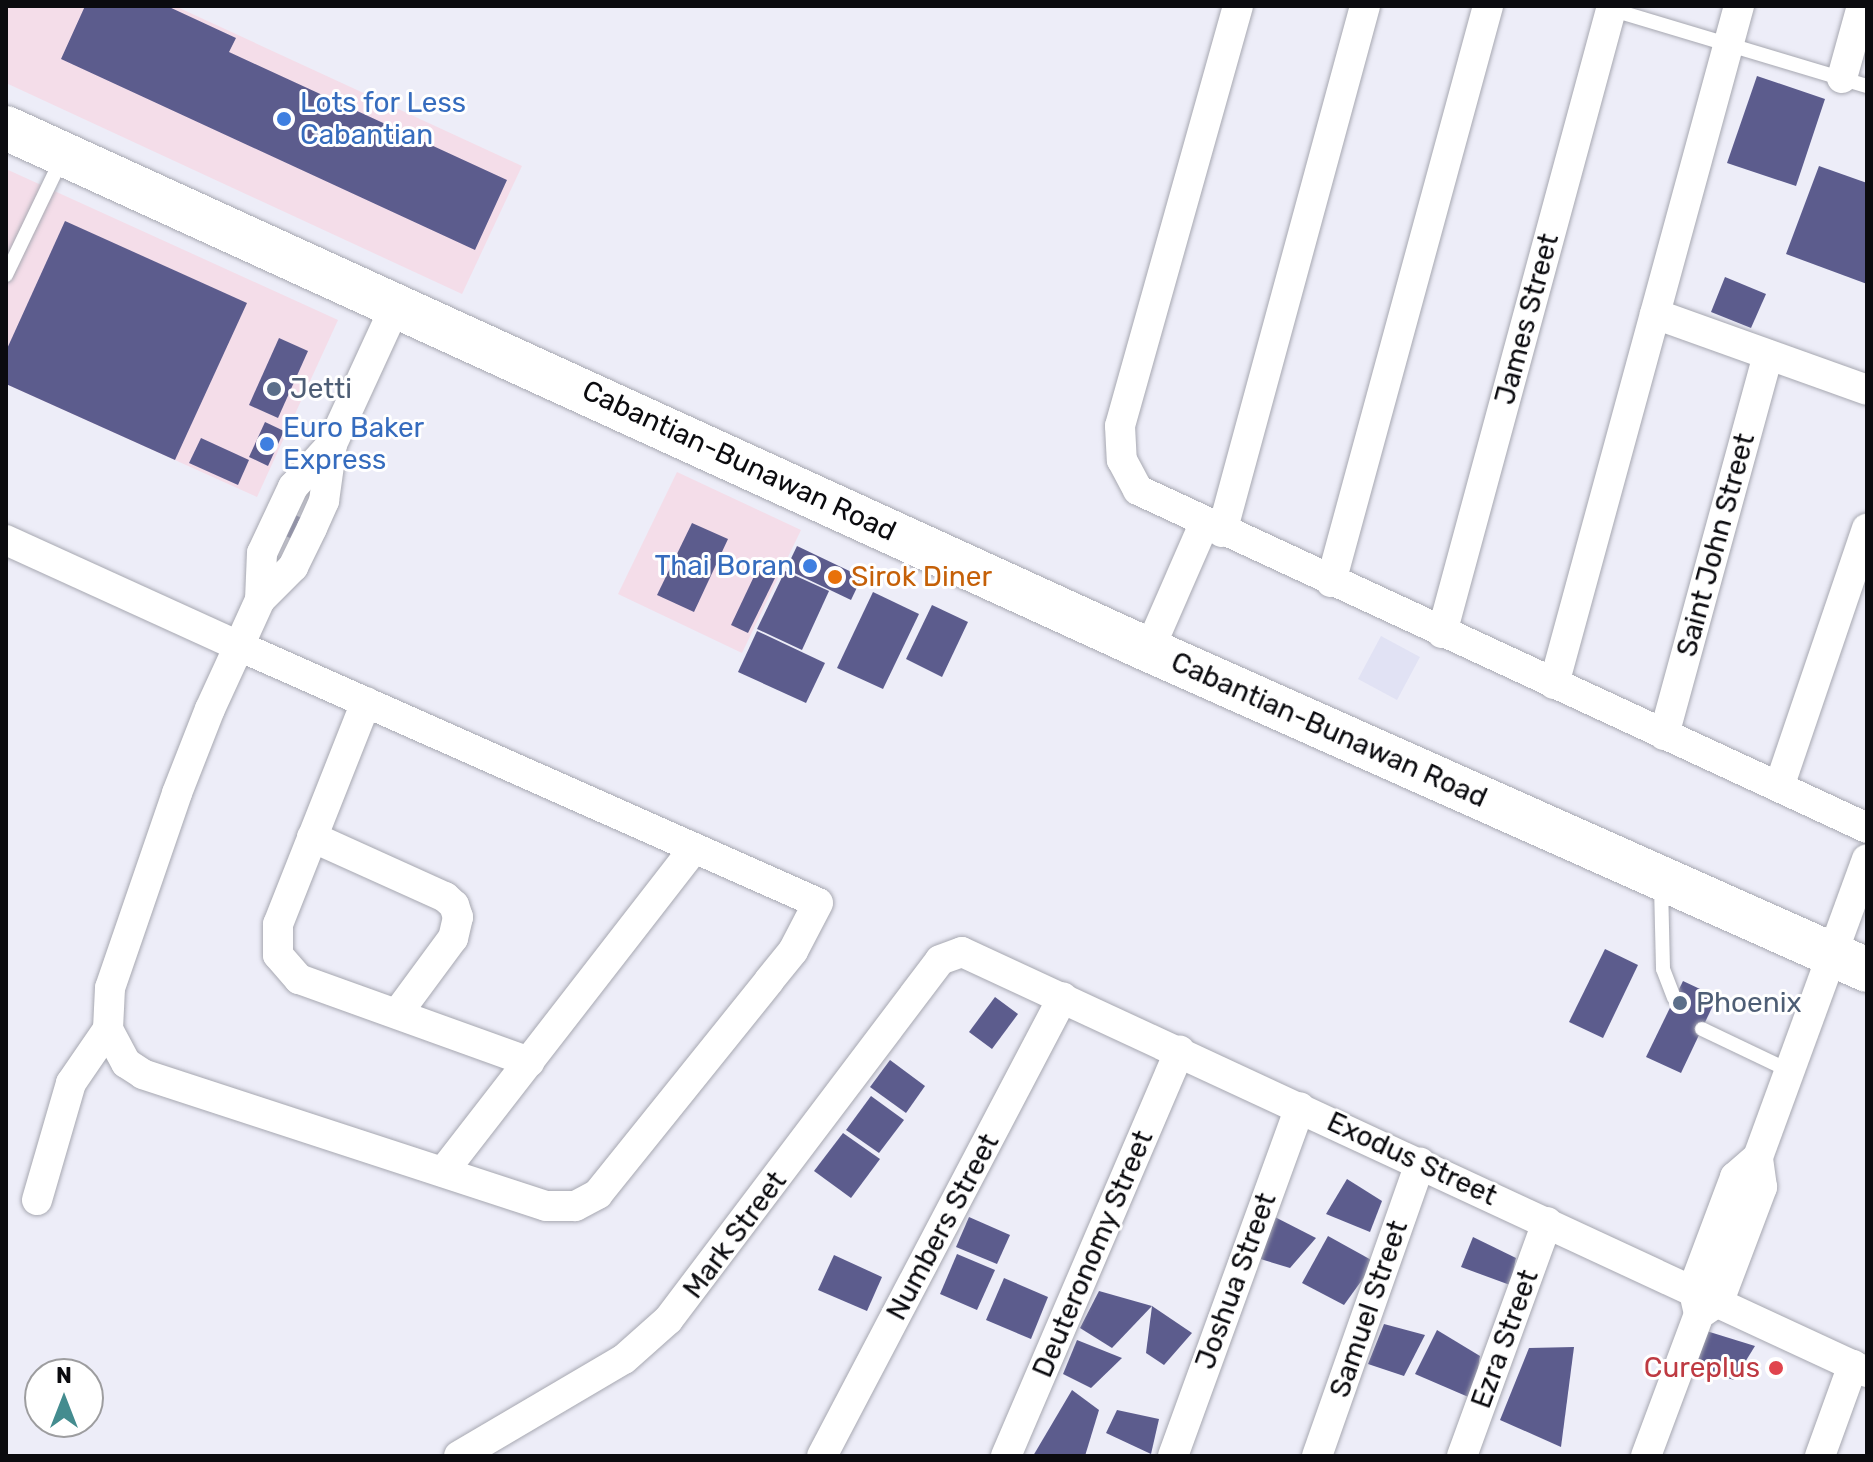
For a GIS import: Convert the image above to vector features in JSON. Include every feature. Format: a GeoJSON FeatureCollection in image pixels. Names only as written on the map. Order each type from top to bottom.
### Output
{"type":"FeatureCollection","features":[{"type":"Feature","properties":{"kind":"main road","name":"Cabantian-Bunawan Road"},"geometry":{"type":"LineString","coordinates":[[6,128],[1149,650],[1850,962]]}},
{"type":"Feature","properties":{"kind":"street"},"geometry":{"type":"LineString","coordinates":[[1238,6],[1120,426],[1122,460],[1138,490],[1213,528],[1867,828]]}},
{"type":"Feature","properties":{"kind":"street"},"geometry":{"type":"LineString","coordinates":[[1149,650],[1213,528],[1365,6]]}},
{"type":"Feature","properties":{"kind":"street"},"geometry":{"type":"LineString","coordinates":[[1331,582],[1488,6]]}},
{"type":"Feature","properties":{"kind":"street"},"geometry":{"type":"LineString","coordinates":[[1554,684],[1739,6]]}},
{"type":"Feature","properties":{"kind":"street"},"geometry":{"type":"LineString","coordinates":[[1854,82],[1862,6]]}},
{"type":"Feature","properties":{"kind":"street","name":"James Street"},"geometry":{"type":"LineString","coordinates":[[1442,633],[1607,7]]}},
{"type":"Feature","properties":{"kind":"street"},"geometry":{"type":"LineString","coordinates":[[6,540],[239,646],[818,903],[793,951],[588,1202],[546,1206],[143,1074],[126,1063],[108,1029],[106,1008],[115,973],[183,779],[239,646],[260,600],[262,553],[293,487],[332,444],[396,305]]}},
{"type":"Feature","properties":{"kind":"street"},"geometry":{"type":"LineString","coordinates":[[1655,314],[1867,390]]}},
{"type":"Feature","properties":{"kind":"street","name":"Saint John Street"},"geometry":{"type":"LineString","coordinates":[[1664,735],[1768,355]]}},
{"type":"Feature","properties":{"kind":"street"},"geometry":{"type":"LineString","coordinates":[[1779,787],[1867,529]]}},
{"type":"Feature","properties":{"kind":"street"},"geometry":{"type":"LineString","coordinates":[[366,702],[278,924],[278,955],[299,979],[529,1062]]}},
{"type":"Feature","properties":{"kind":"street"},"geometry":{"type":"LineString","coordinates":[[312,837],[445,897],[454,905],[458,917],[453,938],[397,1014]]}},
{"type":"Feature","properties":{"kind":"street"},"geometry":{"type":"LineString","coordinates":[[443,1172],[694,848]]}},
{"type":"Feature","properties":{"kind":"street"},"geometry":{"type":"LineString","coordinates":[[1646,1456],[1703,1301],[1762,1187],[1758,1157],[1790,1071],[1850,962],[1867,859]]}},
{"type":"Feature","properties":{"kind":"street","name":"Exodus Street"},"geometry":{"type":"LineString","coordinates":[[954,953],[970,954],[1547,1222],[1703,1301],[1860,1368]]}},
{"type":"Feature","properties":{"kind":"street","name":"Mark Street"},"geometry":{"type":"LineString","coordinates":[[459,1456],[624,1359],[668,1320],[940,960],[954,953]]}},
{"type":"Feature","properties":{"kind":"street","name":"Numbers Street"},"geometry":{"type":"LineString","coordinates":[[822,1456],[1063,997]]}},
{"type":"Feature","properties":{"kind":"street"},"geometry":{"type":"LineString","coordinates":[[37,1200],[71,1083],[108,1029]]}},
{"type":"Feature","properties":{"kind":"street","name":"Deuteronomy Street"},"geometry":{"type":"LineString","coordinates":[[1006,1456],[1180,1051]]}},
{"type":"Feature","properties":{"kind":"street","name":"Joshua Street"},"geometry":{"type":"LineString","coordinates":[[1173,1456],[1300,1107]]}},
{"type":"Feature","properties":{"kind":"street","name":"Samuel Street"},"geometry":{"type":"LineString","coordinates":[[1317,1456],[1420,1163]]}},
{"type":"Feature","properties":{"kind":"street","name":"Ezra Street"},"geometry":{"type":"LineString","coordinates":[[1462,1456],[1547,1222]]}},
{"type":"Feature","properties":{"kind":"street"},"geometry":{"type":"LineString","coordinates":[[1820,1456],[1860,1368]]}},
{"type":"Feature","properties":{"kind":"lane"},"geometry":{"type":"LineString","coordinates":[[1607,7],[1730,41],[1854,82]]}},
{"type":"Feature","properties":{"kind":"lane"},"geometry":{"type":"LineString","coordinates":[[6,275],[64,154]]}},
{"type":"Feature","properties":{"kind":"lane"},"geometry":{"type":"LineString","coordinates":[[1660,878],[1663,969],[1674,998]]}},
{"type":"Feature","properties":{"kind":"lane"},"geometry":{"type":"LineString","coordinates":[[1702,1029],[1790,1071]]}},
{"type":"Feature","properties":{"kind":"shaded area"},"geometry":{"type":"Polygon","coordinates":[[[6,6],[175,6],[522,166],[462,294],[6,83],[6,6]]]}},
{"type":"Feature","properties":{"kind":"shaded area"},"geometry":{"type":"Polygon","coordinates":[[[6,169],[338,320],[257,497],[6,384],[6,169]]]}},
{"type":"Feature","properties":{"kind":"shaded area"},"geometry":{"type":"Polygon","coordinates":[[[677,472],[801,530],[742,653],[618,594],[677,472]]]}},
{"type":"Feature","properties":{"kind":"shaded area"},"geometry":{"type":"Polygon","coordinates":[[[1381,636],[1420,657],[1397,700],[1358,679],[1381,636]]]}},
{"type":"Feature","properties":{"kind":"building","name":"Lots for Less Cabantian"},"geometry":{"type":"Polygon","coordinates":[[[85,6],[167,6],[236,38],[229,52],[507,180],[475,250],[61,59],[85,6]]]}},
{"type":"Feature","properties":{"kind":"building"},"geometry":{"type":"Polygon","coordinates":[[[1757,76],[1825,99],[1796,186],[1727,163],[1757,76]]]}},
{"type":"Feature","properties":{"kind":"building"},"geometry":{"type":"Polygon","coordinates":[[[1819,166],[1867,183],[1867,284],[1786,254],[1819,166]]]}},
{"type":"Feature","properties":{"kind":"building"},"geometry":{"type":"Polygon","coordinates":[[[65,221],[247,303],[175,460],[6,384],[6,351],[65,221]]]}},
{"type":"Feature","properties":{"kind":"building"},"geometry":{"type":"Polygon","coordinates":[[[1725,277],[1766,294],[1751,328],[1711,312],[1725,277]]]}},
{"type":"Feature","properties":{"kind":"building","name":"Jetti"},"geometry":{"type":"Polygon","coordinates":[[[279,338],[308,351],[278,418],[249,405],[279,338]]]}},
{"type":"Feature","properties":{"kind":"building","name":"Euro Baker Express"},"geometry":{"type":"Polygon","coordinates":[[[265,422],[284,431],[268,466],[249,457],[265,422]]]}},
{"type":"Feature","properties":{"kind":"building"},"geometry":{"type":"Polygon","coordinates":[[[201,438],[249,460],[238,485],[189,463],[201,438]]]}},
{"type":"Feature","properties":{"kind":"building"},"geometry":{"type":"Polygon","coordinates":[[[293,514],[304,519],[295,540],[283,535],[293,514]]]}},
{"type":"Feature","properties":{"kind":"building"},"geometry":{"type":"Polygon","coordinates":[[[692,523],[728,539],[694,612],[657,595],[692,523]]]}},
{"type":"Feature","properties":{"kind":"building"},"geometry":{"type":"Polygon","coordinates":[[[797,546],[862,577],[851,600],[786,569],[797,546]]]}},
{"type":"Feature","properties":{"kind":"building"},"geometry":{"type":"Polygon","coordinates":[[[757,570],[775,578],[748,633],[731,625],[757,570]]]}},
{"type":"Feature","properties":{"kind":"building"},"geometry":{"type":"Polygon","coordinates":[[[785,571],[829,591],[802,650],[757,629],[785,571]]]}},
{"type":"Feature","properties":{"kind":"building"},"geometry":{"type":"Polygon","coordinates":[[[873,592],[919,614],[883,689],[837,668],[873,592]]]}},
{"type":"Feature","properties":{"kind":"building"},"geometry":{"type":"Polygon","coordinates":[[[932,605],[968,622],[942,677],[906,659],[932,605]]]}},
{"type":"Feature","properties":{"kind":"building"},"geometry":{"type":"Polygon","coordinates":[[[757,631],[825,663],[806,703],[738,672],[757,631]]]}},
{"type":"Feature","properties":{"kind":"building"},"geometry":{"type":"Polygon","coordinates":[[[1605,949],[1638,965],[1603,1038],[1569,1022],[1605,949]]]}},
{"type":"Feature","properties":{"kind":"building"},"geometry":{"type":"Polygon","coordinates":[[[1683,981],[1717,997],[1681,1073],[1646,1057],[1683,981]]]}},
{"type":"Feature","properties":{"kind":"building"},"geometry":{"type":"Polygon","coordinates":[[[995,997],[1018,1014],[992,1049],[969,1032],[995,997]]]}},
{"type":"Feature","properties":{"kind":"building"},"geometry":{"type":"Polygon","coordinates":[[[890,1060],[925,1086],[906,1113],[870,1087],[890,1060]]]}},
{"type":"Feature","properties":{"kind":"building"},"geometry":{"type":"Polygon","coordinates":[[[871,1096],[904,1120],[879,1153],[846,1130],[871,1096]]]}},
{"type":"Feature","properties":{"kind":"building"},"geometry":{"type":"Polygon","coordinates":[[[843,1133],[880,1159],[851,1198],[814,1171],[843,1133]]]}},
{"type":"Feature","properties":{"kind":"building"},"geometry":{"type":"Polygon","coordinates":[[[1347,1179],[1382,1201],[1370,1232],[1326,1214],[1347,1179]]]}},
{"type":"Feature","properties":{"kind":"building"},"geometry":{"type":"Polygon","coordinates":[[[1269,1214],[1316,1238],[1290,1268],[1254,1257],[1269,1214]]]}},
{"type":"Feature","properties":{"kind":"building"},"geometry":{"type":"Polygon","coordinates":[[[969,1217],[1010,1235],[997,1264],[956,1247],[969,1217]]]}},
{"type":"Feature","properties":{"kind":"building"},"geometry":{"type":"Polygon","coordinates":[[[1328,1236],[1375,1262],[1344,1305],[1302,1283],[1328,1236]]]}},
{"type":"Feature","properties":{"kind":"building"},"geometry":{"type":"Polygon","coordinates":[[[1473,1237],[1516,1258],[1510,1285],[1461,1267],[1473,1237]]]}},
{"type":"Feature","properties":{"kind":"building"},"geometry":{"type":"Polygon","coordinates":[[[957,1254],[995,1270],[977,1310],[940,1294],[957,1254]]]}},
{"type":"Feature","properties":{"kind":"building"},"geometry":{"type":"Polygon","coordinates":[[[834,1255],[882,1277],[867,1311],[818,1290],[834,1255]]]}},
{"type":"Feature","properties":{"kind":"building"},"geometry":{"type":"Polygon","coordinates":[[[1004,1278],[1048,1297],[1031,1339],[986,1320],[1004,1278]]]}},
{"type":"Feature","properties":{"kind":"building"},"geometry":{"type":"Polygon","coordinates":[[[1099,1291],[1152,1306],[1112,1348],[1080,1328],[1099,1291]]]}},
{"type":"Feature","properties":{"kind":"building"},"geometry":{"type":"Polygon","coordinates":[[[1152,1306],[1192,1333],[1164,1365],[1146,1353],[1152,1306]]]}},
{"type":"Feature","properties":{"kind":"building"},"geometry":{"type":"Polygon","coordinates":[[[1384,1324],[1425,1335],[1404,1376],[1368,1364],[1384,1324]]]}},
{"type":"Feature","properties":{"kind":"building"},"geometry":{"type":"Polygon","coordinates":[[[1700,1329],[1755,1346],[1734,1380],[1688,1366],[1700,1329]]]}},
{"type":"Feature","properties":{"kind":"building"},"geometry":{"type":"Polygon","coordinates":[[[1437,1330],[1480,1356],[1473,1399],[1415,1374],[1437,1330]]]}},
{"type":"Feature","properties":{"kind":"building"},"geometry":{"type":"Polygon","coordinates":[[[1077,1340],[1122,1358],[1091,1388],[1063,1374],[1077,1340]]]}},
{"type":"Feature","properties":{"kind":"building"},"geometry":{"type":"Polygon","coordinates":[[[1574,1347],[1561,1447],[1500,1420],[1529,1348],[1574,1347]]]}},
{"type":"Feature","properties":{"kind":"building"},"geometry":{"type":"Polygon","coordinates":[[[1072,1390],[1099,1410],[1085,1456],[1033,1456],[1072,1390]]]}},
{"type":"Feature","properties":{"kind":"building"},"geometry":{"type":"Polygon","coordinates":[[[1117,1410],[1159,1419],[1151,1454],[1106,1433],[1117,1410]]]}},
{"type":"Feature","properties":{"kind":"place","name":"Lots for Less Cabantian"},"geometry":{"type":"Point","coordinates":[284,119]}},
{"type":"Feature","properties":{"kind":"place","name":"Jetti"},"geometry":{"type":"Point","coordinates":[274,389]}},
{"type":"Feature","properties":{"kind":"place","name":"Euro Baker Express"},"geometry":{"type":"Point","coordinates":[267,444]}},
{"type":"Feature","properties":{"kind":"place","name":"Thai Boran"},"geometry":{"type":"Point","coordinates":[810,566]}},
{"type":"Feature","properties":{"kind":"place","name":"Sirok Diner"},"geometry":{"type":"Point","coordinates":[835,577]}},
{"type":"Feature","properties":{"kind":"place","name":"Phoenix"},"geometry":{"type":"Point","coordinates":[1680,1003]}},
{"type":"Feature","properties":{"kind":"place","name":"Cureplus"},"geometry":{"type":"Point","coordinates":[1776,1368]}}]}
